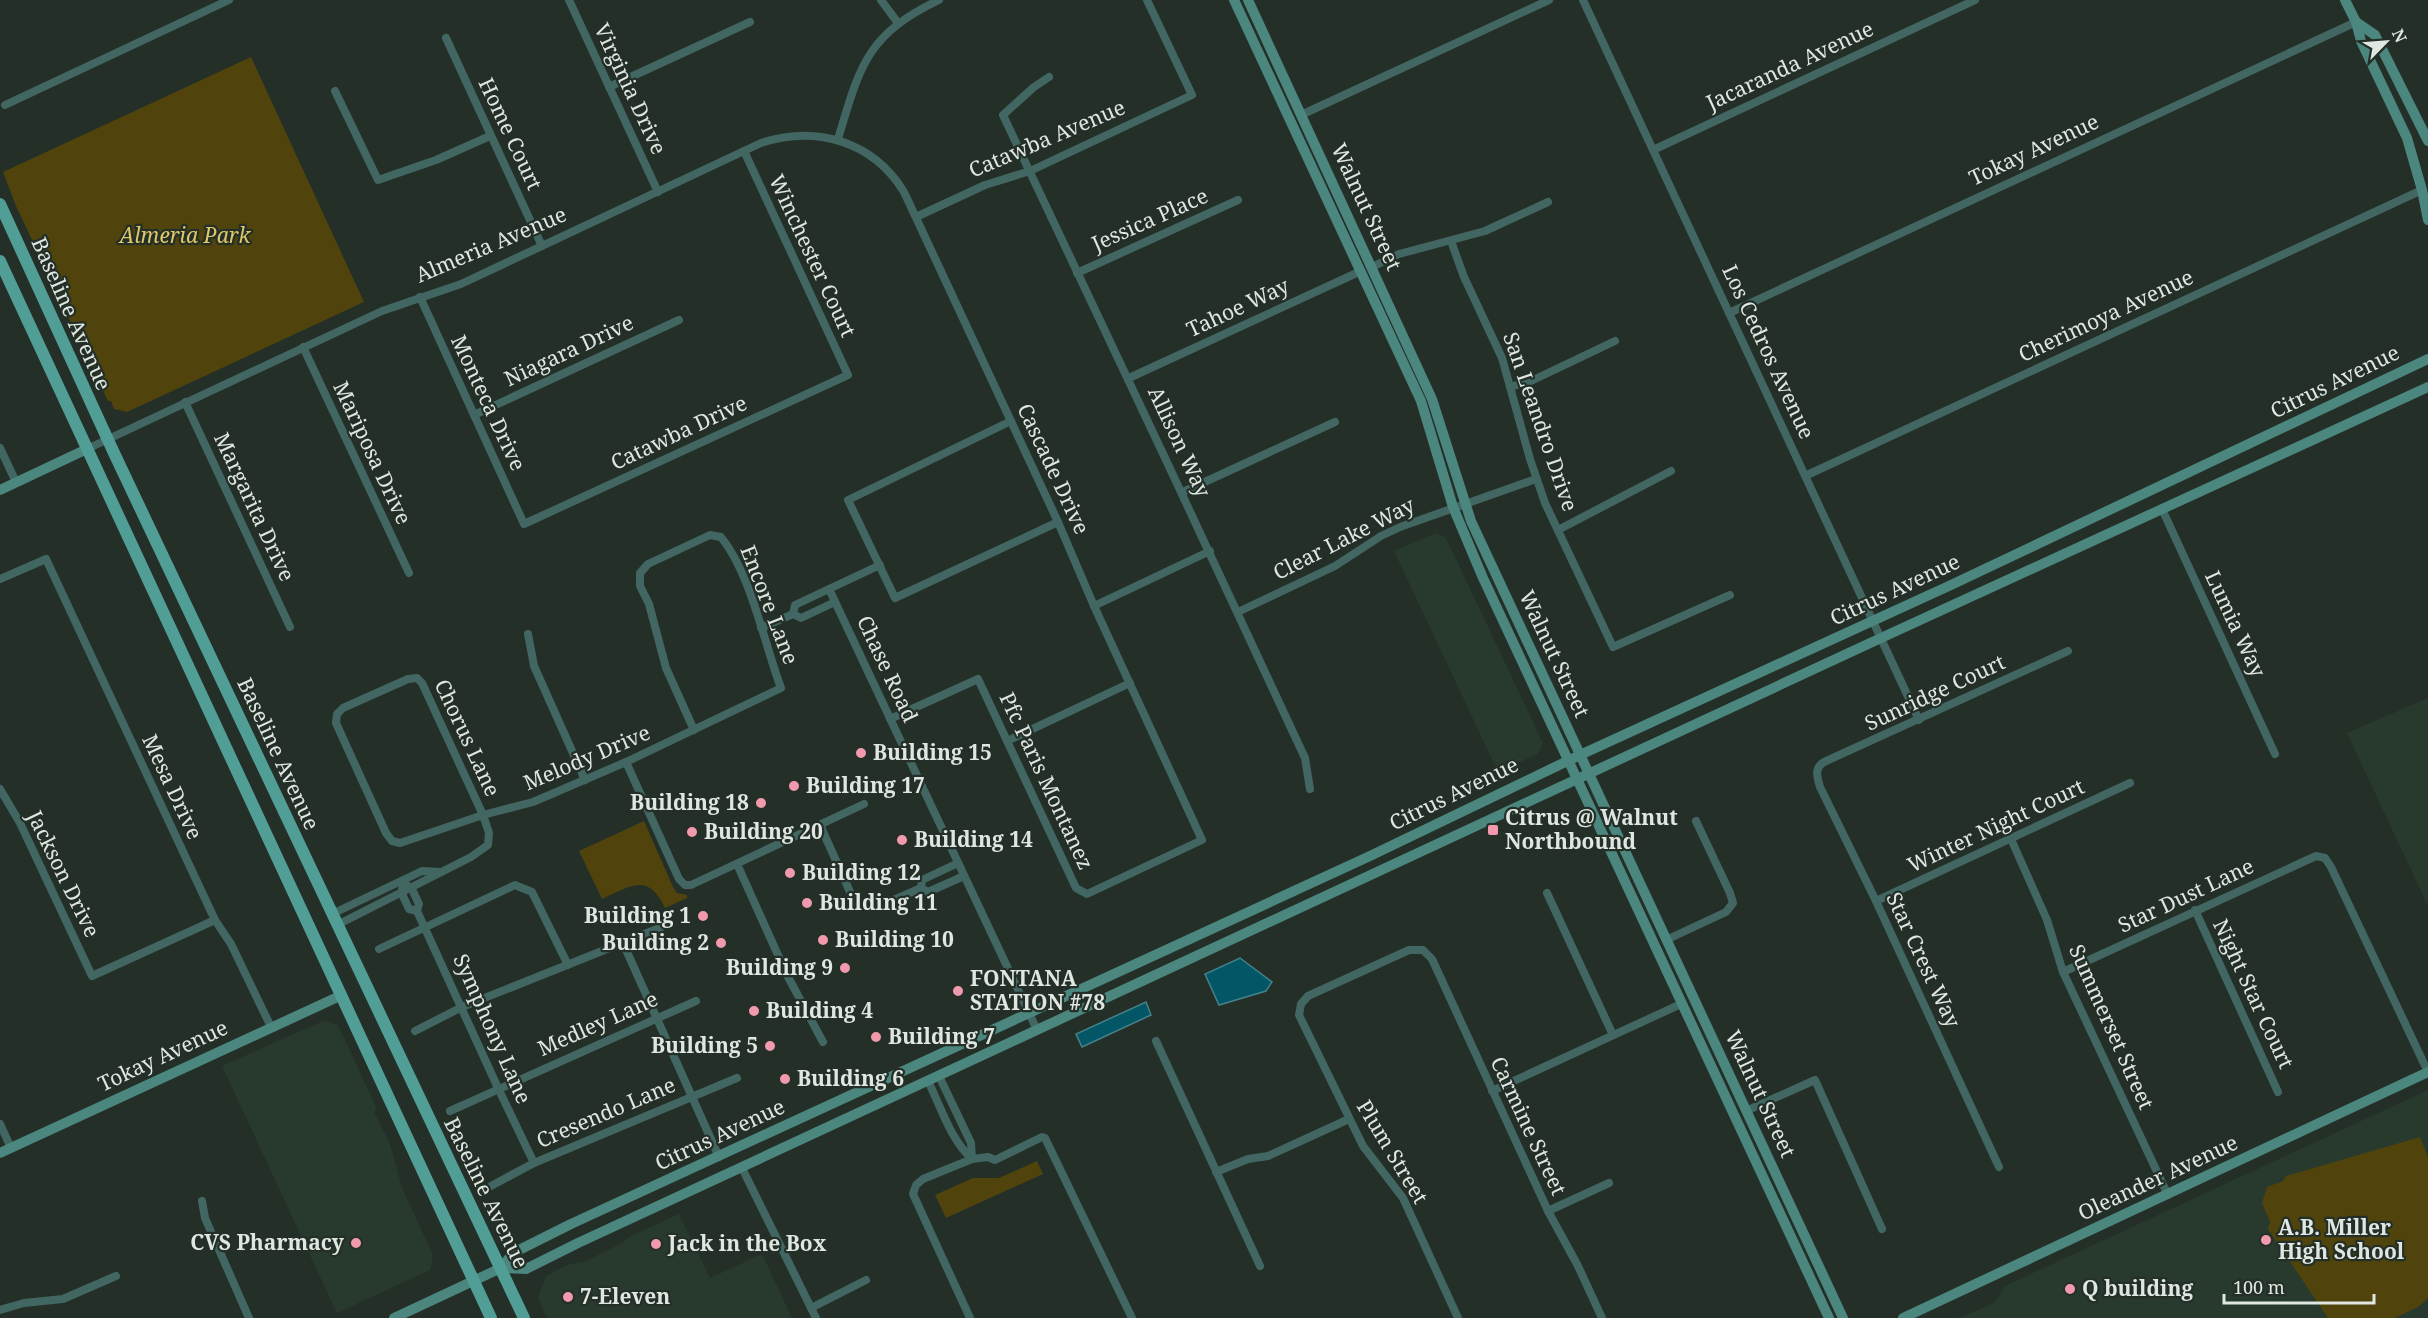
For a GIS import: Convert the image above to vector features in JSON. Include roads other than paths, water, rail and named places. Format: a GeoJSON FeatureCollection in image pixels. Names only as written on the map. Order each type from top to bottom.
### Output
{"type":"FeatureCollection","features":[{"type":"Feature","properties":{"kind":"main road","name":"Walnut Street"},"geometry":{"type":"LineString","coordinates":[[1234,0],[1367,269]]}},
{"type":"Feature","properties":{"kind":"main road","name":"Walnut Street"},"geometry":{"type":"LineString","coordinates":[[1248,0],[1301,115],[1421,401],[1483,578],[1829,1318]]}},
{"type":"Feature","properties":{"kind":"main road"},"geometry":{"type":"LineString","coordinates":[[2345,0],[2356,22],[2361,41],[2407,138],[2428,219]]}},
{"type":"Feature","properties":{"kind":"main road"},"geometry":{"type":"LineString","coordinates":[[2356,22],[2375,35],[2428,141]]}},
{"type":"Feature","properties":{"kind":"main road","name":"Baseline Avenue"},"geometry":{"type":"LineString","coordinates":[[0,204],[107,439],[524,1318]]}},
{"type":"Feature","properties":{"kind":"main road","name":"Baseline Avenue"},"geometry":{"type":"LineString","coordinates":[[0,261],[491,1318]]}},
{"type":"Feature","properties":{"kind":"main road","name":"Citrus Avenue"},"geometry":{"type":"LineString","coordinates":[[394,1318],[501,1268],[516,1252],[1028,1012],[1370,856],[1580,755],[1874,622],[2428,359]]}},
{"type":"Feature","properties":{"kind":"main road","name":"Citrus Avenue"},"geometry":{"type":"LineString","coordinates":[[501,1268],[526,1269],[1881,638],[2428,387]]}},
{"type":"Feature","properties":{"kind":"main road","name":"Almeria Avenue"},"geometry":{"type":"LineString","coordinates":[[0,490],[87,449]]}},
{"type":"Feature","properties":{"kind":"main road","name":"Walnut Street"},"geometry":{"type":"LineString","coordinates":[[1459,505],[1589,774],[1843,1318]]}},
{"type":"Feature","properties":{"kind":"main road","name":"Tokay Avenue"},"geometry":{"type":"LineString","coordinates":[[0,1154],[342,994]]}},
{"type":"Feature","properties":{"kind":"main road","name":"Oleander Avenue"},"geometry":{"type":"LineString","coordinates":[[1904,1318],[2428,1072]]}},
{"type":"Feature","properties":{"kind":"street","name":"Virginia Drive"},"geometry":{"type":"LineString","coordinates":[[569,0],[658,192]]}},
{"type":"Feature","properties":{"kind":"street"},"geometry":{"type":"LineString","coordinates":[[881,0],[898,23]]}},
{"type":"Feature","properties":{"kind":"street"},"geometry":{"type":"LineString","coordinates":[[838,139],[861,68],[871,49],[898,23],[939,0]]}},
{"type":"Feature","properties":{"kind":"street","name":"Catawba Avenue"},"geometry":{"type":"LineString","coordinates":[[916,217],[986,185],[1030,171],[1192,95],[1147,0]]}},
{"type":"Feature","properties":{"kind":"street"},"geometry":{"type":"LineString","coordinates":[[1301,115],[1549,0]]}},
{"type":"Feature","properties":{"kind":"street","name":"Los Cedros Avenue"},"geometry":{"type":"LineString","coordinates":[[1583,0],[1919,720]]}},
{"type":"Feature","properties":{"kind":"street","name":"Jacaranda Avenue"},"geometry":{"type":"LineString","coordinates":[[1653,150],[1975,0]]}},
{"type":"Feature","properties":{"kind":"street"},"geometry":{"type":"LineString","coordinates":[[5,105],[224,1]]}},
{"type":"Feature","properties":{"kind":"street"},"geometry":{"type":"LineString","coordinates":[[609,87],[750,22]]}},
{"type":"Feature","properties":{"kind":"street","name":"Tokay Avenue"},"geometry":{"type":"LineString","coordinates":[[1729,313],[2356,22]]}},
{"type":"Feature","properties":{"kind":"street","name":"Home Court"},"geometry":{"type":"LineString","coordinates":[[446,38],[542,246]]}},
{"type":"Feature","properties":{"kind":"street","name":"Allison Way"},"geometry":{"type":"LineString","coordinates":[[1049,77],[1003,115],[1183,492],[1305,758],[1310,789]]}},
{"type":"Feature","properties":{"kind":"street"},"geometry":{"type":"LineString","coordinates":[[335,91],[378,180],[436,160],[490,136]]}},
{"type":"Feature","properties":{"kind":"street","name":"Almeria Avenue"},"geometry":{"type":"LineString","coordinates":[[87,449],[382,311],[461,284],[744,151],[785,136],[812,135],[838,139]]}},
{"type":"Feature","properties":{"kind":"street","name":"Cascade Drive"},"geometry":{"type":"LineString","coordinates":[[838,139],[863,150],[888,170],[904,192],[1058,522],[1094,606],[1202,840],[1086,894]]}},
{"type":"Feature","properties":{"kind":"street","name":"Winchester Court"},"geometry":{"type":"LineString","coordinates":[[744,151],[848,375]]}},
{"type":"Feature","properties":{"kind":"street","name":"Cherimoya Avenue"},"geometry":{"type":"LineString","coordinates":[[1805,476],[2422,190]]}},
{"type":"Feature","properties":{"kind":"street","name":"Jessica Place"},"geometry":{"type":"LineString","coordinates":[[1077,273],[1238,200]]}},
{"type":"Feature","properties":{"kind":"street","name":"Tahoe Way"},"geometry":{"type":"LineString","coordinates":[[1129,378],[1399,254],[1485,231],[1548,202]]}},
{"type":"Feature","properties":{"kind":"street","name":"San Leandro Drive"},"geometry":{"type":"LineString","coordinates":[[1451,241],[1464,277],[1502,358],[1536,479],[1613,647],[1731,595]]}},
{"type":"Feature","properties":{"kind":"street","name":"Monteca Drive"},"geometry":{"type":"LineString","coordinates":[[420,297],[524,524]]}},
{"type":"Feature","properties":{"kind":"street","name":"Niagara Drive"},"geometry":{"type":"LineString","coordinates":[[474,415],[679,320]]}},
{"type":"Feature","properties":{"kind":"street"},"geometry":{"type":"LineString","coordinates":[[1510,387],[1531,381],[1615,341]]}},
{"type":"Feature","properties":{"kind":"street","name":"Mariposa Drive"},"geometry":{"type":"LineString","coordinates":[[303,348],[409,573]]}},
{"type":"Feature","properties":{"kind":"street","name":"Catawba Drive"},"geometry":{"type":"LineString","coordinates":[[524,524],[848,375]]}},
{"type":"Feature","properties":{"kind":"street","name":"Margarita Drive"},"geometry":{"type":"LineString","coordinates":[[185,402],[290,627]]}},
{"type":"Feature","properties":{"kind":"street"},"geometry":{"type":"LineString","coordinates":[[1011,421],[848,500],[894,598],[1058,522]]}},
{"type":"Feature","properties":{"kind":"street"},"geometry":{"type":"LineString","coordinates":[[1183,492],[1335,422]]}},
{"type":"Feature","properties":{"kind":"street"},"geometry":{"type":"LineString","coordinates":[[0,448],[16,482]]}},
{"type":"Feature","properties":{"kind":"street"},"geometry":{"type":"LineString","coordinates":[[1558,530],[1671,471]]}},
{"type":"Feature","properties":{"kind":"street","name":"Clear Lake Way"},"geometry":{"type":"LineString","coordinates":[[1238,612],[1335,566],[1390,532],[1459,505],[1536,479]]}},
{"type":"Feature","properties":{"kind":"street","name":"Lumia Way"},"geometry":{"type":"LineString","coordinates":[[2162,509],[2275,754]]}},
{"type":"Feature","properties":{"kind":"street","name":"Encore Lane"},"geometry":{"type":"LineString","coordinates":[[694,730],[666,668],[649,604],[640,586],[640,573],[648,564],[710,536],[721,537],[729,547],[748,590],[782,688]]}},
{"type":"Feature","properties":{"kind":"street"},"geometry":{"type":"LineString","coordinates":[[1094,606],[1210,551]]}},
{"type":"Feature","properties":{"kind":"street","name":"Mesa Drive"},"geometry":{"type":"LineString","coordinates":[[0,579],[46,559],[214,920],[231,944],[271,1027]]}},
{"type":"Feature","properties":{"kind":"street"},"geometry":{"type":"LineString","coordinates":[[793,614],[795,605],[880,565]]}},
{"type":"Feature","properties":{"kind":"street","name":"Chase Road"},"geometry":{"type":"LineString","coordinates":[[829,589],[1037,1030]]}},
{"type":"Feature","properties":{"kind":"street"},"geometry":{"type":"LineString","coordinates":[[793,614],[801,618],[835,602]]}},
{"type":"Feature","properties":{"kind":"street"},"geometry":{"type":"LineString","coordinates":[[761,628],[793,614]]}},
{"type":"Feature","properties":{"kind":"street"},"geometry":{"type":"LineString","coordinates":[[528,634],[534,666],[585,780]]}},
{"type":"Feature","properties":{"kind":"street","name":"Sunridge Court"},"geometry":{"type":"LineString","coordinates":[[1817,768],[1824,762],[2068,651]]}},
{"type":"Feature","properties":{"kind":"street","name":"Chorus Lane"},"geometry":{"type":"LineString","coordinates":[[400,843],[392,841],[386,833],[336,723],[337,714],[343,708],[408,679],[417,678],[422,683],[483,815],[489,833],[488,845],[471,857],[441,872]]}},
{"type":"Feature","properties":{"kind":"street","name":"Pfc Paris Montanez"},"geometry":{"type":"LineString","coordinates":[[890,719],[978,679],[1076,888],[1086,894]]}},
{"type":"Feature","properties":{"kind":"street"},"geometry":{"type":"LineString","coordinates":[[1007,741],[1130,683]]}},
{"type":"Feature","properties":{"kind":"street","name":"Melody Drive"},"geometry":{"type":"LineString","coordinates":[[400,843],[483,815],[533,802],[626,762],[782,688]]}},
{"type":"Feature","properties":{"kind":"street"},"geometry":{"type":"LineString","coordinates":[[626,762],[679,879],[685,885],[691,885],[864,804]]}},
{"type":"Feature","properties":{"kind":"street","name":"Star Crest Way"},"geometry":{"type":"LineString","coordinates":[[1817,768],[1820,787],[1999,1167]]}},
{"type":"Feature","properties":{"kind":"street","name":"Winter Night Court"},"geometry":{"type":"LineString","coordinates":[[1876,902],[2130,783]]}},
{"type":"Feature","properties":{"kind":"street","name":"Jackson Drive"},"geometry":{"type":"LineString","coordinates":[[0,789],[20,823],[92,976],[214,920]]}},
{"type":"Feature","properties":{"kind":"street"},"geometry":{"type":"LineString","coordinates":[[1666,940],[1726,912],[1732,903],[1730,893],[1696,821]]}},
{"type":"Feature","properties":{"kind":"street"},"geometry":{"type":"LineString","coordinates":[[820,825],[855,903],[867,909],[880,906],[917,890],[928,892],[964,876]]}},
{"type":"Feature","properties":{"kind":"street","name":"Summerset Street"},"geometry":{"type":"LineString","coordinates":[[2011,839],[2047,920],[2063,972],[2168,1195]]}},
{"type":"Feature","properties":{"kind":"street","name":"Star Dust Lane"},"geometry":{"type":"LineString","coordinates":[[2063,972],[2316,856],[2325,858],[2428,1072]]}},
{"type":"Feature","properties":{"kind":"street"},"geometry":{"type":"LineString","coordinates":[[917,890],[922,880],[958,862]]}},
{"type":"Feature","properties":{"kind":"street"},"geometry":{"type":"LineString","coordinates":[[737,864],[787,975],[823,1042]]}},
{"type":"Feature","properties":{"kind":"street"},"geometry":{"type":"LineString","coordinates":[[335,920],[402,881],[422,872],[441,872]]}},
{"type":"Feature","properties":{"kind":"street"},"geometry":{"type":"LineString","coordinates":[[335,920],[402,894],[441,872]]}},
{"type":"Feature","properties":{"kind":"street"},"geometry":{"type":"LineString","coordinates":[[402,881],[412,889]]}},
{"type":"Feature","properties":{"kind":"street"},"geometry":{"type":"LineString","coordinates":[[402,881],[402,894]]}},
{"type":"Feature","properties":{"kind":"street"},"geometry":{"type":"LineString","coordinates":[[379,949],[515,885],[532,892],[568,965]]}},
{"type":"Feature","properties":{"kind":"street","name":"Symphony Lane"},"geometry":{"type":"LineString","coordinates":[[412,889],[419,904],[417,911],[534,1163]]}},
{"type":"Feature","properties":{"kind":"street"},"geometry":{"type":"LineString","coordinates":[[1546,893],[1614,1035]]}},
{"type":"Feature","properties":{"kind":"street","name":"Symphony Lane"},"geometry":{"type":"LineString","coordinates":[[402,894],[409,909],[417,911]]}},
{"type":"Feature","properties":{"kind":"street","name":"Night Star Court"},"geometry":{"type":"LineString","coordinates":[[2195,910],[2278,1092]]}},
{"type":"Feature","properties":{"kind":"street"},"geometry":{"type":"LineString","coordinates":[[415,1031],[462,1007],[662,927]]}},
{"type":"Feature","properties":{"kind":"street"},"geometry":{"type":"LineString","coordinates":[[623,943],[718,1157]]}},
{"type":"Feature","properties":{"kind":"street","name":"Carmine Street"},"geometry":{"type":"LineString","coordinates":[[1301,1004],[1308,996],[1409,950],[1422,950],[1432,958],[1548,1211],[1578,1266],[1602,1318]]}},
{"type":"Feature","properties":{"kind":"street","name":"Medley Lane"},"geometry":{"type":"LineString","coordinates":[[450,1111],[696,1001]]}},
{"type":"Feature","properties":{"kind":"street","name":"Plum Street"},"geometry":{"type":"LineString","coordinates":[[1301,1004],[1299,1015],[1349,1119],[1363,1146],[1403,1198],[1458,1318]]}},
{"type":"Feature","properties":{"kind":"street"},"geometry":{"type":"LineString","coordinates":[[1492,1091],[1681,1004]]}},
{"type":"Feature","properties":{"kind":"street"},"geometry":{"type":"LineString","coordinates":[[1156,1041],[1260,1266]]}},
{"type":"Feature","properties":{"kind":"street"},"geometry":{"type":"LineString","coordinates":[[939,1076],[970,1143],[972,1158]]}},
{"type":"Feature","properties":{"kind":"street","name":"Cresendo Lane"},"geometry":{"type":"LineString","coordinates":[[491,1186],[534,1163],[737,1078]]}},
{"type":"Feature","properties":{"kind":"street"},"geometry":{"type":"LineString","coordinates":[[1746,1111],[1815,1080],[1882,1229]]}},
{"type":"Feature","properties":{"kind":"street"},"geometry":{"type":"LineString","coordinates":[[928,1081],[961,1149],[972,1158]]}},
{"type":"Feature","properties":{"kind":"street"},"geometry":{"type":"LineString","coordinates":[[1216,1172],[1248,1158],[1268,1156],[1349,1119]]}},
{"type":"Feature","properties":{"kind":"street"},"geometry":{"type":"LineString","coordinates":[[0,1124],[11,1148]]}},
{"type":"Feature","properties":{"kind":"street"},"geometry":{"type":"LineString","coordinates":[[970,1318],[912,1194],[916,1185],[924,1179],[972,1158],[988,1157],[995,1160],[1042,1137],[1045,1138],[1132,1318]]}},
{"type":"Feature","properties":{"kind":"street"},"geometry":{"type":"LineString","coordinates":[[742,1168],[816,1318]]}},
{"type":"Feature","properties":{"kind":"street"},"geometry":{"type":"LineString","coordinates":[[1548,1211],[1609,1183]]}},
{"type":"Feature","properties":{"kind":"street"},"geometry":{"type":"LineString","coordinates":[[202,1201],[205,1218],[249,1318]]}},
{"type":"Feature","properties":{"kind":"street"},"geometry":{"type":"LineString","coordinates":[[0,1310],[24,1303],[63,1299],[77,1295],[116,1276]]}},
{"type":"Feature","properties":{"kind":"street"},"geometry":{"type":"LineString","coordinates":[[811,1308],[866,1280]]}},
{"type":"Feature","properties":{"kind":"water"},"geometry":{"type":"Polygon","coordinates":[[[1240,958],[1272,982],[1266,991],[1219,1005],[1205,974],[1240,958]]]}},
{"type":"Feature","properties":{"kind":"water"},"geometry":{"type":"Polygon","coordinates":[[[1146,1002],[1151,1015],[1082,1047],[1076,1034],[1146,1002]]]}},
{"type":"Feature","properties":{"kind":"place","name":"Building 15"},"geometry":{"type":"Point","coordinates":[861,753]}},
{"type":"Feature","properties":{"kind":"place","name":"Building 17"},"geometry":{"type":"Point","coordinates":[794,786]}},
{"type":"Feature","properties":{"kind":"place","name":"Building 18"},"geometry":{"type":"Point","coordinates":[761,803]}},
{"type":"Feature","properties":{"kind":"place","name":"Citrus @ Walnut Northbound"},"geometry":{"type":"Point","coordinates":[1493,830]}},
{"type":"Feature","properties":{"kind":"place","name":"Building 20"},"geometry":{"type":"Point","coordinates":[692,832]}},
{"type":"Feature","properties":{"kind":"place","name":"Building 14"},"geometry":{"type":"Point","coordinates":[902,840]}},
{"type":"Feature","properties":{"kind":"place","name":"Building 12"},"geometry":{"type":"Point","coordinates":[790,873]}},
{"type":"Feature","properties":{"kind":"place","name":"Building 11"},"geometry":{"type":"Point","coordinates":[807,903]}},
{"type":"Feature","properties":{"kind":"place","name":"Building 1"},"geometry":{"type":"Point","coordinates":[703,916]}},
{"type":"Feature","properties":{"kind":"place","name":"Building 10"},"geometry":{"type":"Point","coordinates":[823,940]}},
{"type":"Feature","properties":{"kind":"place","name":"Building 2"},"geometry":{"type":"Point","coordinates":[721,943]}},
{"type":"Feature","properties":{"kind":"place","name":"Building 9"},"geometry":{"type":"Point","coordinates":[845,968]}},
{"type":"Feature","properties":{"kind":"place","name":"FONTANA STATION #78"},"geometry":{"type":"Point","coordinates":[958,991]}},
{"type":"Feature","properties":{"kind":"place","name":"Building 4"},"geometry":{"type":"Point","coordinates":[754,1011]}},
{"type":"Feature","properties":{"kind":"place","name":"Building 7"},"geometry":{"type":"Point","coordinates":[876,1037]}},
{"type":"Feature","properties":{"kind":"place","name":"Building 5"},"geometry":{"type":"Point","coordinates":[770,1046]}},
{"type":"Feature","properties":{"kind":"place","name":"Building 6"},"geometry":{"type":"Point","coordinates":[785,1079]}},
{"type":"Feature","properties":{"kind":"place","name":"A.B. Miller High School"},"geometry":{"type":"Point","coordinates":[2266,1240]}},
{"type":"Feature","properties":{"kind":"place","name":"CVS Pharmacy"},"geometry":{"type":"Point","coordinates":[356,1243]}},
{"type":"Feature","properties":{"kind":"place","name":"Jack in the Box"},"geometry":{"type":"Point","coordinates":[656,1244]}},
{"type":"Feature","properties":{"kind":"place","name":"Q building"},"geometry":{"type":"Point","coordinates":[2070,1289]}},
{"type":"Feature","properties":{"kind":"place","name":"7-Eleven"},"geometry":{"type":"Point","coordinates":[568,1297]}},
{"type":"Feature","properties":{"kind":"park label","name":"Almeria Park"},"geometry":{"type":"Point","coordinates":[185,236]}}]}
